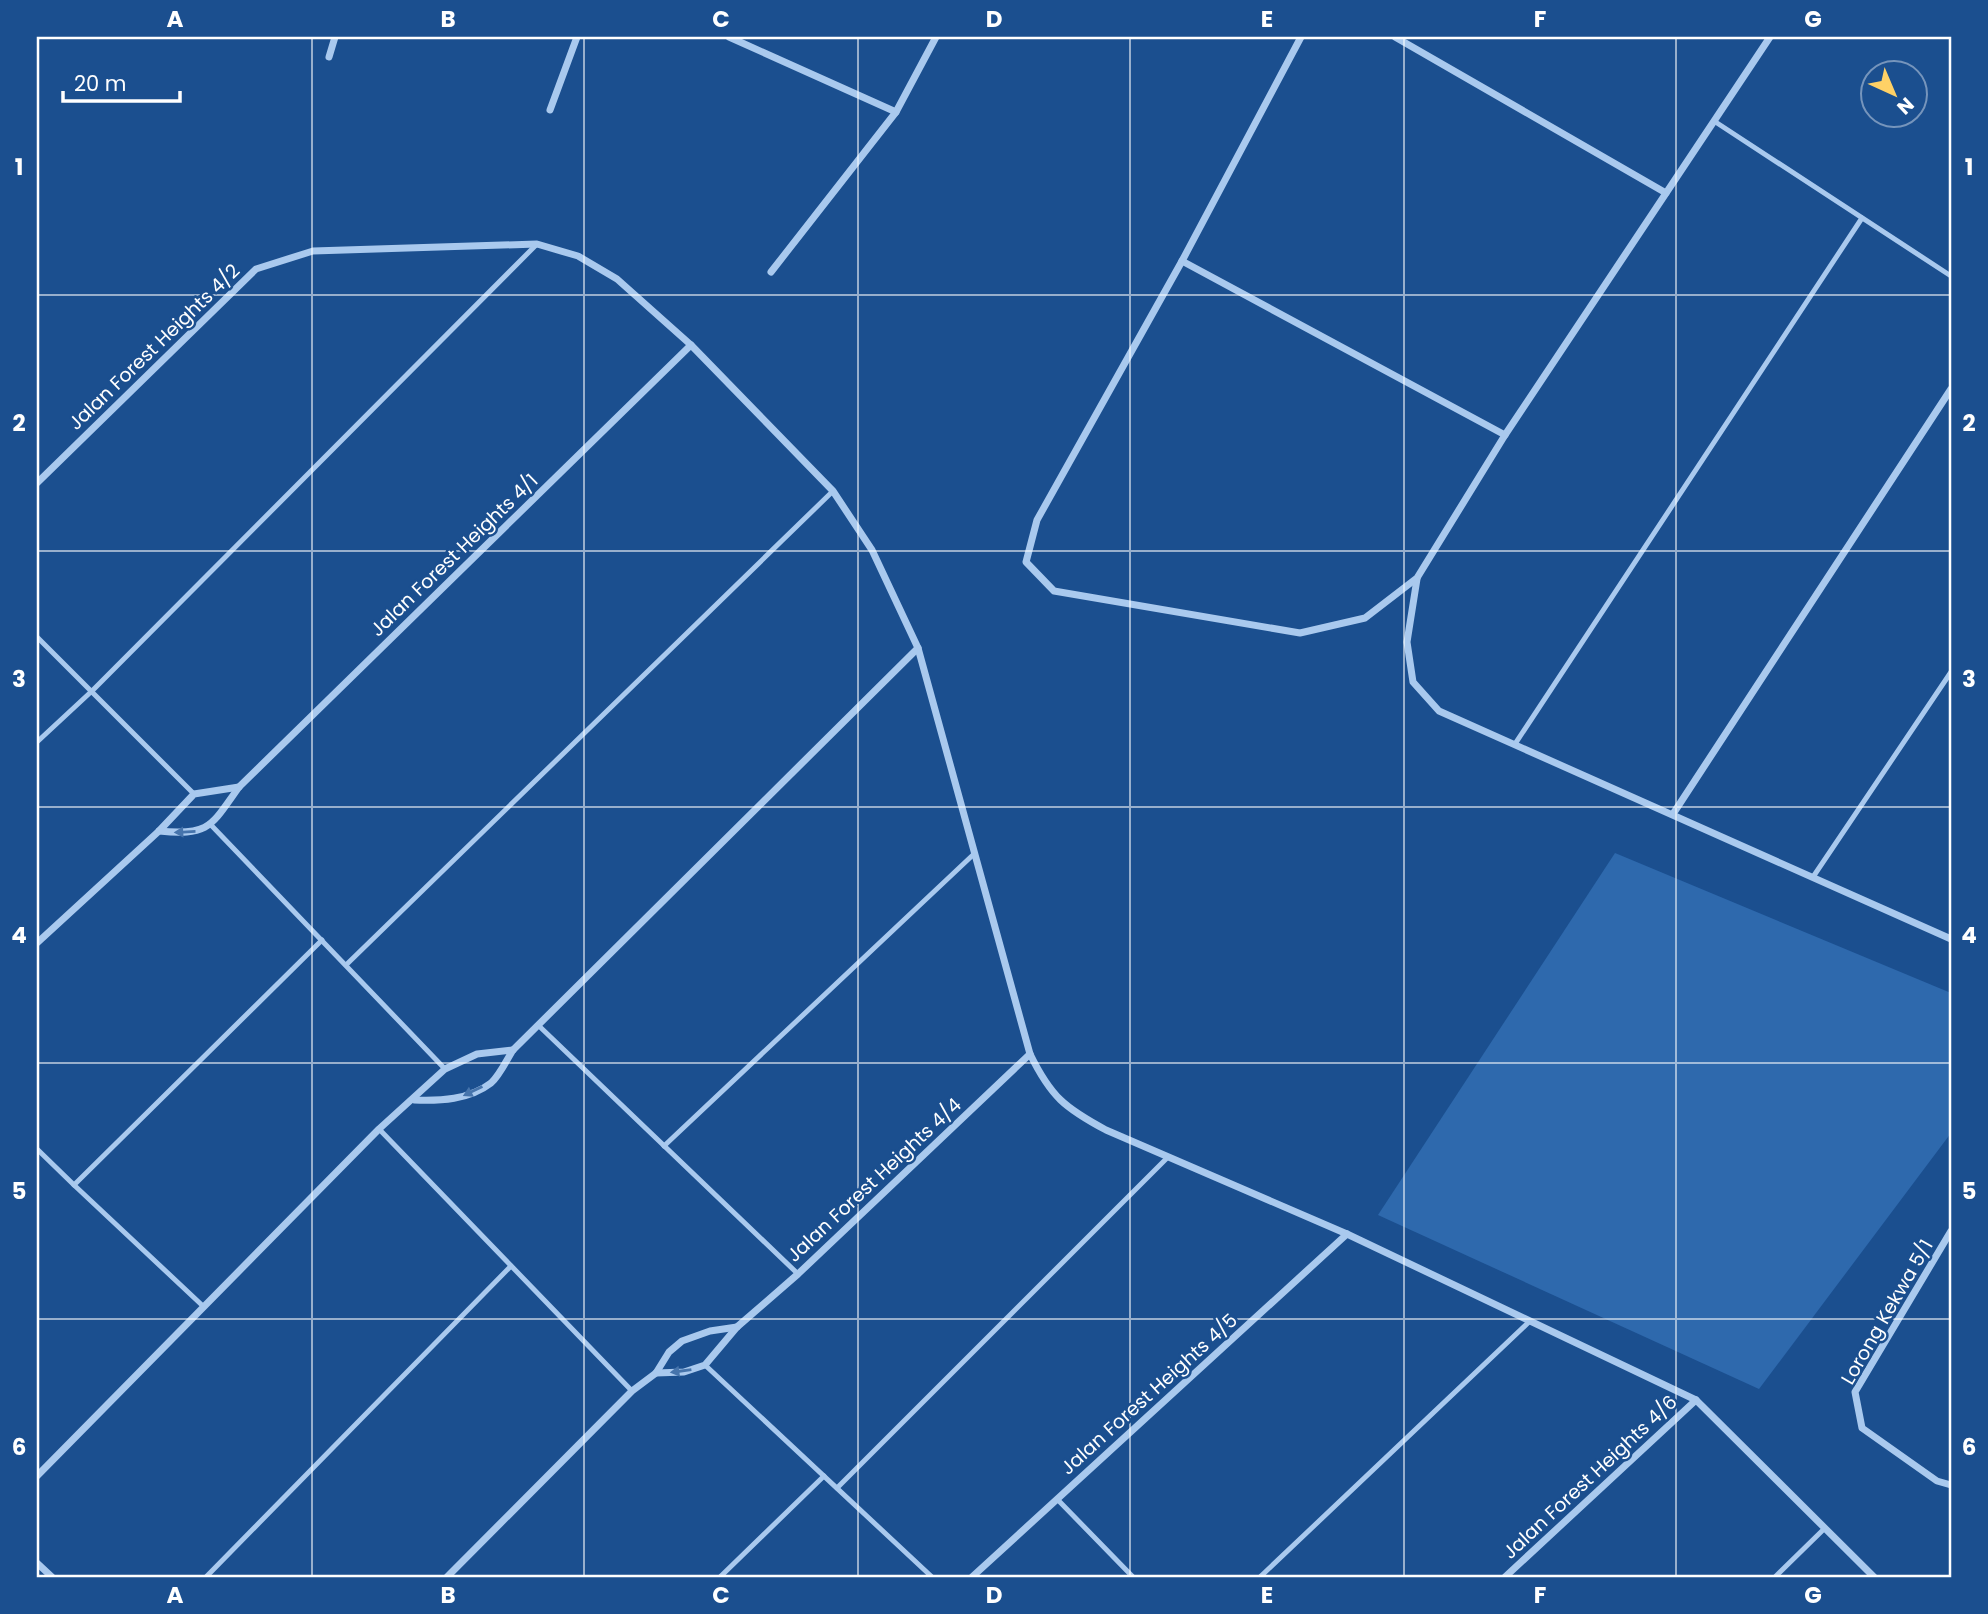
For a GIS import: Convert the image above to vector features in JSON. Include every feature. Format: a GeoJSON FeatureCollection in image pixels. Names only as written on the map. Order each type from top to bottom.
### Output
{"type":"FeatureCollection","features":[{"type":"Feature","properties":{"kind":"street"},"geometry":{"type":"LineString","coordinates":[[329,57],[335,37]]}},
{"type":"Feature","properties":{"kind":"street"},"geometry":{"type":"LineString","coordinates":[[550,110],[577,37]]}},
{"type":"Feature","properties":{"kind":"street"},"geometry":{"type":"LineString","coordinates":[[729,37],[896,112]]}},
{"type":"Feature","properties":{"kind":"street"},"geometry":{"type":"LineString","coordinates":[[771,272],[896,112],[936,37]]}},
{"type":"Feature","properties":{"kind":"street"},"geometry":{"type":"LineString","coordinates":[[1301,37],[1182,261],[1037,520],[1026,562],[1054,591],[1300,633],[1365,618],[1417,578],[1505,435],[1770,37]]}},
{"type":"Feature","properties":{"kind":"street"},"geometry":{"type":"LineString","coordinates":[[1395,37],[1666,193]]}},
{"type":"Feature","properties":{"kind":"street","name":"Jalan Forest Heights 4/2"},"geometry":{"type":"LineString","coordinates":[[37,484],[256,269],[313,251],[537,244],[578,256],[617,279],[691,345],[833,491],[872,550],[918,648],[1030,1054],[1044,1083],[1071,1111],[1168,1157],[1347,1234],[1696,1400],[1874,1577]]}},
{"type":"Feature","properties":{"kind":"street"},"geometry":{"type":"LineString","coordinates":[[1182,261],[1505,435]]}},
{"type":"Feature","properties":{"kind":"street","name":"Jalan Forest Heights 4/1"},"geometry":{"type":"LineString","coordinates":[[211,825],[239,787],[691,345]]}},
{"type":"Feature","properties":{"kind":"street"},"geometry":{"type":"LineString","coordinates":[[1673,814],[1951,389]]}},
{"type":"Feature","properties":{"kind":"street"},"geometry":{"type":"LineString","coordinates":[[1417,578],[1407,642],[1413,682],[1439,711],[1951,939]]}},
{"type":"Feature","properties":{"kind":"street"},"geometry":{"type":"LineString","coordinates":[[414,1100],[440,1101],[460,1097],[492,1082],[513,1049],[918,648]]}},
{"type":"Feature","properties":{"kind":"street"},"geometry":{"type":"LineString","coordinates":[[37,943],[159,831],[194,794],[239,787]]}},
{"type":"Feature","properties":{"kind":"street"},"geometry":{"type":"LineString","coordinates":[[159,831],[190,834],[211,825]]}},
{"type":"Feature","properties":{"kind":"street"},"geometry":{"type":"LineString","coordinates":[[37,1476],[379,1129],[445,1069],[477,1054],[513,1049]]}},
{"type":"Feature","properties":{"kind":"street","name":"Jalan Forest Heights 4/4"},"geometry":{"type":"LineString","coordinates":[[705,1365],[737,1327],[798,1274],[1030,1054]]}},
{"type":"Feature","properties":{"kind":"street","name":"Lorong Kekwa 5/1"},"geometry":{"type":"LineString","coordinates":[[1951,1231],[1855,1392],[1862,1428],[1937,1481],[1951,1485]]}},
{"type":"Feature","properties":{"kind":"street","name":"Jalan Forest Heights 4/5"},"geometry":{"type":"LineString","coordinates":[[972,1577],[1347,1234]]}},
{"type":"Feature","properties":{"kind":"street"},"geometry":{"type":"LineString","coordinates":[[447,1577],[632,1391],[656,1373],[669,1352],[682,1341],[710,1331],[737,1327]]}},
{"type":"Feature","properties":{"kind":"street"},"geometry":{"type":"LineString","coordinates":[[656,1373],[684,1373],[705,1365]]}},
{"type":"Feature","properties":{"kind":"street","name":"Jalan Forest Heights 4/6"},"geometry":{"type":"LineString","coordinates":[[1505,1577],[1696,1400]]}},
{"type":"Feature","properties":{"kind":"street"},"geometry":{"type":"LineString","coordinates":[[37,1563],[52,1577]]}},
{"type":"Feature","properties":{"kind":"lane"},"geometry":{"type":"LineString","coordinates":[[1714,121],[1951,276]]}},
{"type":"Feature","properties":{"kind":"lane"},"geometry":{"type":"LineString","coordinates":[[1515,744],[1862,218]]}},
{"type":"Feature","properties":{"kind":"lane"},"geometry":{"type":"LineString","coordinates":[[37,742],[93,691],[537,244]]}},
{"type":"Feature","properties":{"kind":"lane"},"geometry":{"type":"LineString","coordinates":[[346,965],[833,491]]}},
{"type":"Feature","properties":{"kind":"lane"},"geometry":{"type":"LineString","coordinates":[[37,637],[194,794]]}},
{"type":"Feature","properties":{"kind":"lane"},"geometry":{"type":"LineString","coordinates":[[1813,877],[1951,672]]}},
{"type":"Feature","properties":{"kind":"lane"},"geometry":{"type":"LineString","coordinates":[[211,825],[445,1069]]}},
{"type":"Feature","properties":{"kind":"lane"},"geometry":{"type":"LineString","coordinates":[[664,1146],[975,853]]}},
{"type":"Feature","properties":{"kind":"lane"},"geometry":{"type":"LineString","coordinates":[[74,1185],[322,940]]}},
{"type":"Feature","properties":{"kind":"lane"},"geometry":{"type":"LineString","coordinates":[[538,1025],[798,1274]]}},
{"type":"Feature","properties":{"kind":"lane"},"geometry":{"type":"LineString","coordinates":[[379,1129],[632,1391]]}},
{"type":"Feature","properties":{"kind":"lane"},"geometry":{"type":"LineString","coordinates":[[37,1149],[204,1307]]}},
{"type":"Feature","properties":{"kind":"lane"},"geometry":{"type":"LineString","coordinates":[[837,1488],[1168,1157]]}},
{"type":"Feature","properties":{"kind":"lane"},"geometry":{"type":"LineString","coordinates":[[206,1577],[511,1266]]}},
{"type":"Feature","properties":{"kind":"lane"},"geometry":{"type":"LineString","coordinates":[[1260,1577],[1530,1321]]}},
{"type":"Feature","properties":{"kind":"lane"},"geometry":{"type":"LineString","coordinates":[[705,1365],[933,1577]]}},
{"type":"Feature","properties":{"kind":"lane"},"geometry":{"type":"LineString","coordinates":[[720,1577],[824,1476]]}},
{"type":"Feature","properties":{"kind":"lane"},"geometry":{"type":"LineString","coordinates":[[1057,1499],[1133,1577]]}},
{"type":"Feature","properties":{"kind":"lane"},"geometry":{"type":"LineString","coordinates":[[1775,1577],[1825,1528]]}},
{"type":"Feature","properties":{"kind":"shaded area"},"geometry":{"type":"Polygon","coordinates":[[[1615,853],[1951,993],[1951,1133],[1759,1389],[1378,1215],[1615,853]]]}}]}
